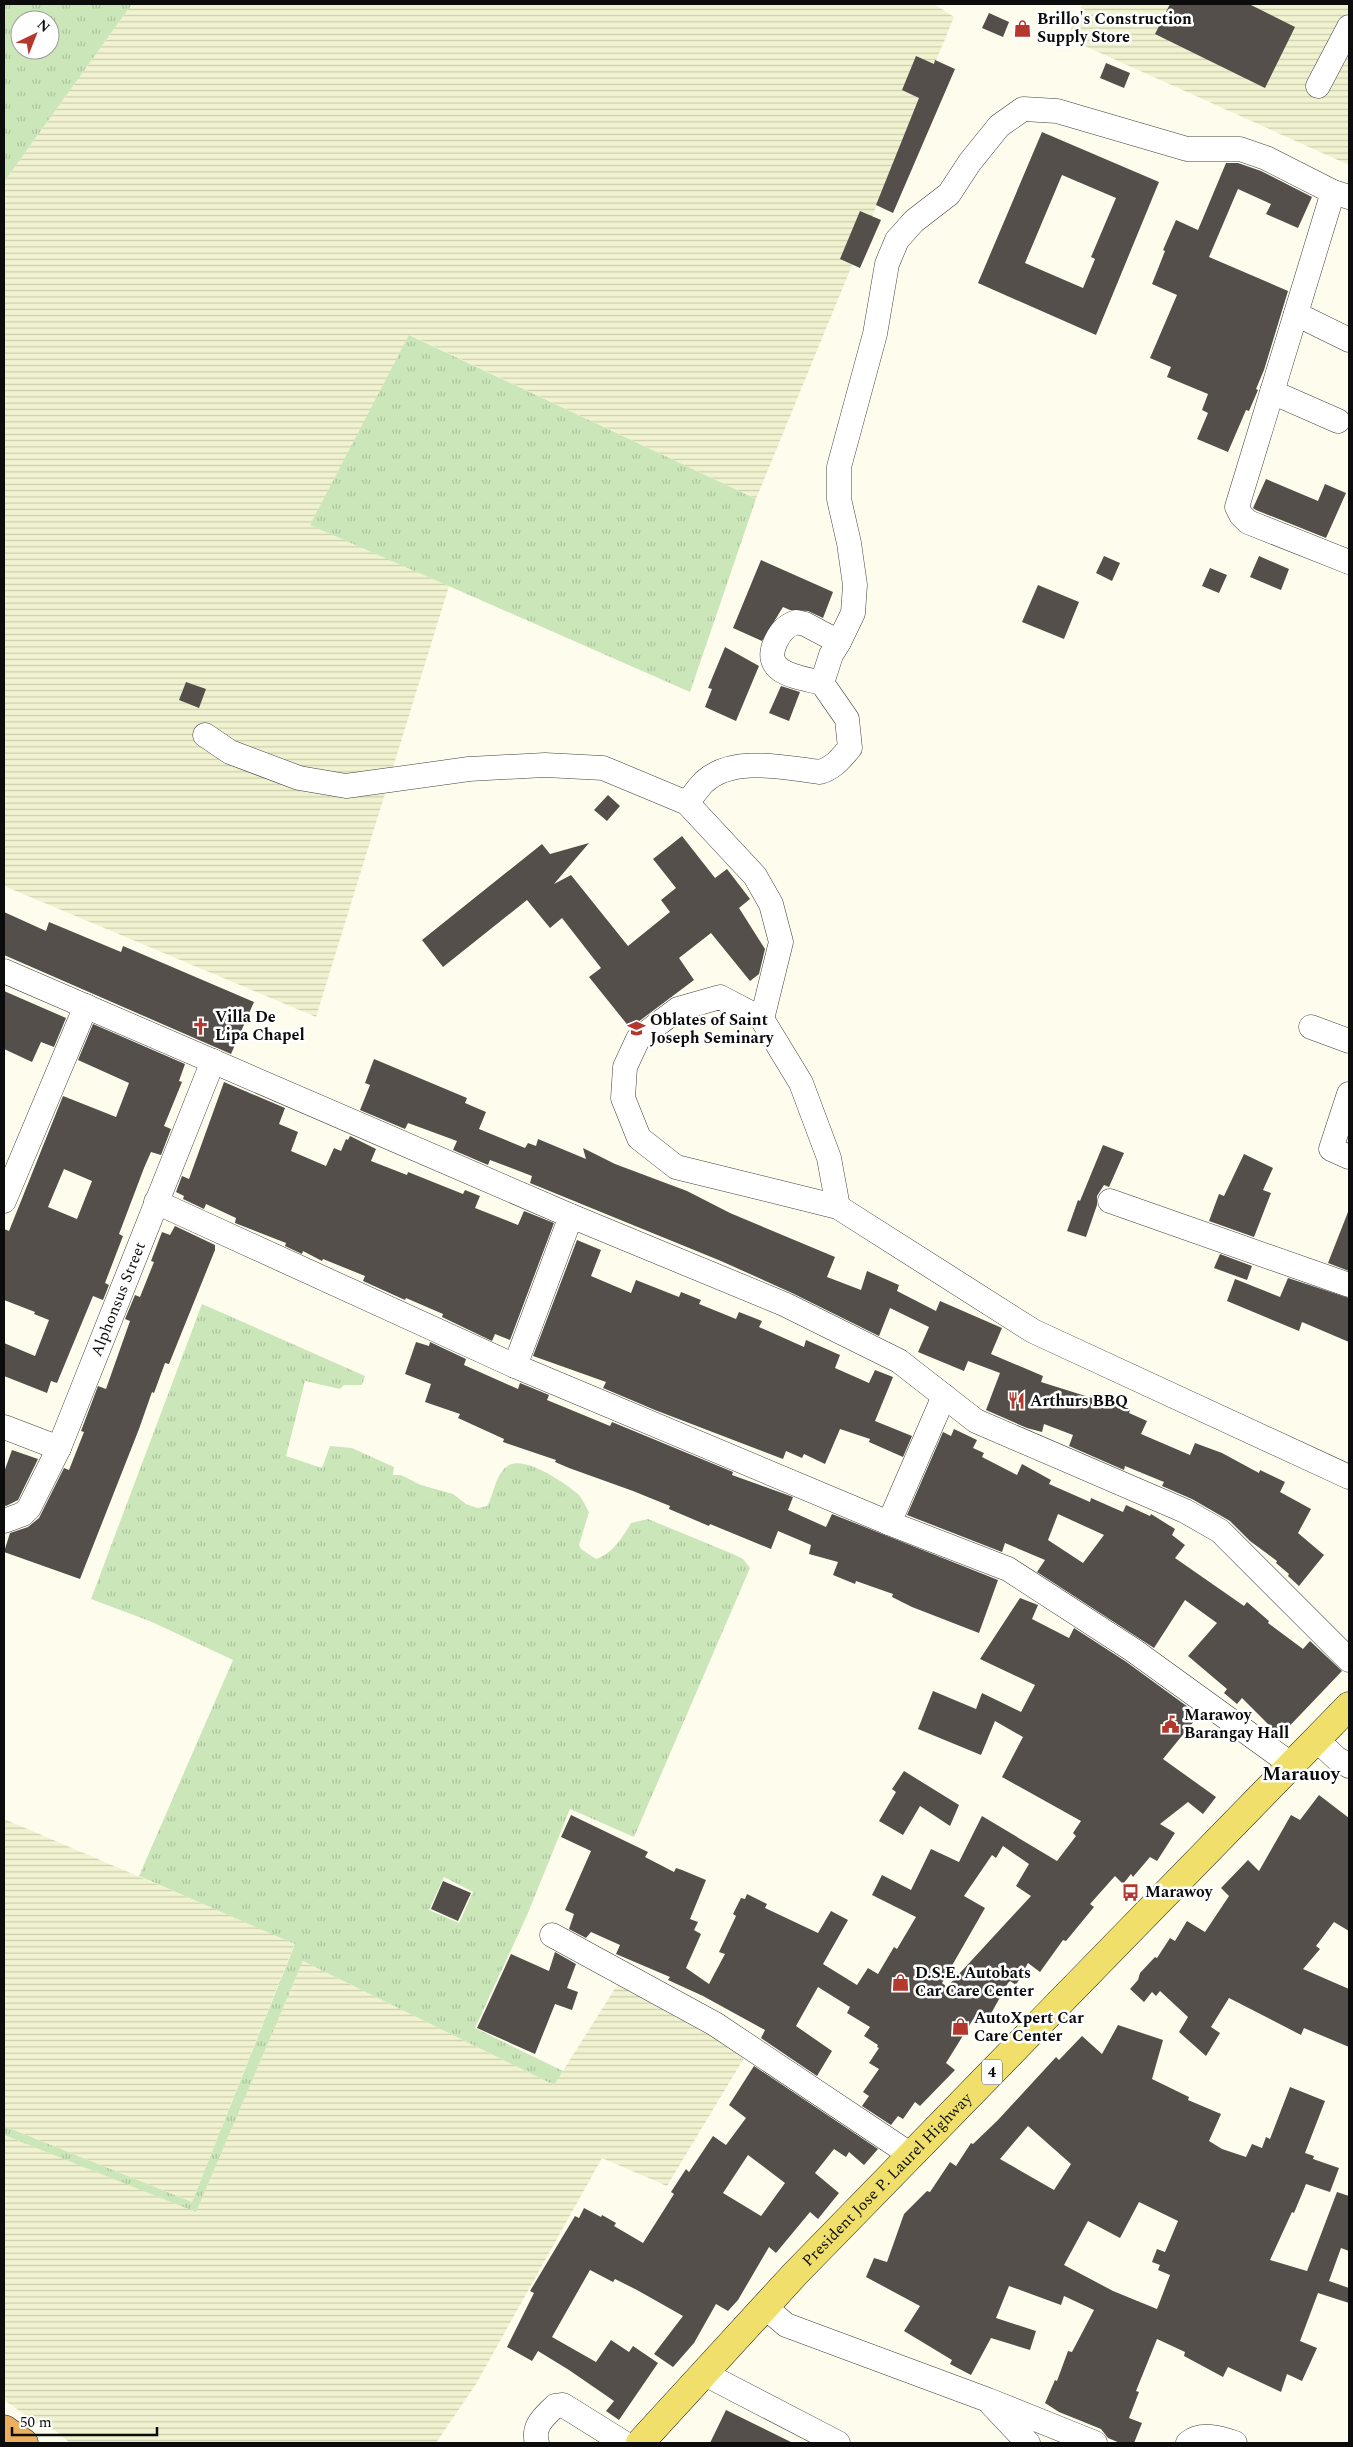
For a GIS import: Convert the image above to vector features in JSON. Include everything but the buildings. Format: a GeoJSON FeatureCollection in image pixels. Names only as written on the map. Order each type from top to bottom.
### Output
{"type":"FeatureCollection","features":[{"type":"Feature","properties":{"kind":"highway"},"geometry":{"type":"LineString","coordinates":[[4,2429],[24,2443]]}},
{"type":"Feature","properties":{"kind":"main road","name":"President Jose P. Laurel Highway"},"geometry":{"type":"LineString","coordinates":[[640,2443],[765,2307],[911,2155],[1349,1706]]}},
{"type":"Feature","properties":{"kind":"street"},"geometry":{"type":"LineString","coordinates":[[1318,86],[1349,28]]}},
{"type":"Feature","properties":{"kind":"street"},"geometry":{"type":"LineString","coordinates":[[822,683],[831,655],[853,613],[855,585],[850,543],[839,499],[839,467],[875,334],[886,264],[897,240],[914,221],[949,194],[970,162],[999,126],[1024,109],[1058,111],[1187,149],[1240,149],[1266,158],[1341,194],[1296,314],[1237,507],[1241,515],[1248,522],[1349,562]]}},
{"type":"Feature","properties":{"kind":"street"},"geometry":{"type":"LineString","coordinates":[[1296,314],[1349,340]]}},
{"type":"Feature","properties":{"kind":"street"},"geometry":{"type":"LineString","coordinates":[[1272,392],[1338,421]]}},
{"type":"Feature","properties":{"kind":"street"},"geometry":{"type":"LineString","coordinates":[[687,803],[705,782],[717,774],[744,766],[820,772],[836,764],[850,748],[847,719],[822,683],[786,673],[776,666],[772,653],[776,642],[787,626],[796,622],[805,624],[839,642]]}},
{"type":"Feature","properties":{"kind":"street"},"geometry":{"type":"LineString","coordinates":[[205,735],[230,752],[299,778],[346,786],[470,769],[546,765],[603,768],[687,803],[755,876],[771,904],[782,942],[762,1019]]}},
{"type":"Feature","properties":{"kind":"street"},"geometry":{"type":"LineString","coordinates":[[4,971],[570,1216],[784,1304],[899,1361],[976,1421],[1186,1512],[1220,1531],[1349,1660]]}},
{"type":"Feature","properties":{"kind":"street"},"geometry":{"type":"LineString","coordinates":[[838,1207],[829,1158],[801,1083],[762,1019],[720,997],[678,1009],[638,1039],[625,1067],[623,1098],[639,1138],[676,1167],[838,1207],[1033,1331],[1349,1477]]}},
{"type":"Feature","properties":{"kind":"street"},"geometry":{"type":"LineString","coordinates":[[4,1201],[86,1006]]}},
{"type":"Feature","properties":{"kind":"street"},"geometry":{"type":"LineString","coordinates":[[1310,1027],[1349,1041]]}},
{"type":"Feature","properties":{"kind":"street","name":"Alphonsus Street"},"geometry":{"type":"LineString","coordinates":[[4,1521],[23,1514],[29,1508],[59,1448],[212,1062]]}},
{"type":"Feature","properties":{"kind":"street"},"geometry":{"type":"LineString","coordinates":[[1349,1094],[1331,1149],[1349,1157]]}},
{"type":"Feature","properties":{"kind":"street"},"geometry":{"type":"LineString","coordinates":[[1110,1201],[1349,1285]]}},
{"type":"Feature","properties":{"kind":"street"},"geometry":{"type":"LineString","coordinates":[[156,1202],[514,1366],[889,1523],[1008,1569],[1133,1650],[1292,1765]]}},
{"type":"Feature","properties":{"kind":"street"},"geometry":{"type":"LineString","coordinates":[[514,1366],[570,1216]]}},
{"type":"Feature","properties":{"kind":"street"},"geometry":{"type":"LineString","coordinates":[[889,1523],[944,1396]]}},
{"type":"Feature","properties":{"kind":"street"},"geometry":{"type":"LineString","coordinates":[[4,1427],[59,1448]]}},
{"type":"Feature","properties":{"kind":"street"},"geometry":{"type":"LineString","coordinates":[[1317,1740],[1336,1758],[1349,1766]]}},
{"type":"Feature","properties":{"kind":"street"},"geometry":{"type":"LineString","coordinates":[[552,1935],[715,2024],[911,2155]]}},
{"type":"Feature","properties":{"kind":"street"},"geometry":{"type":"LineString","coordinates":[[765,2307],[786,2324],[988,2400],[1095,2443]]}},
{"type":"Feature","properties":{"kind":"street"},"geometry":{"type":"LineString","coordinates":[[703,2374],[838,2443]]}},
{"type":"Feature","properties":{"kind":"street"},"geometry":{"type":"LineString","coordinates":[[988,2400],[1028,2443]]}},
{"type":"Feature","properties":{"kind":"street"},"geometry":{"type":"LineString","coordinates":[[537,2443],[535,2436],[536,2426],[555,2406],[563,2405],[624,2443]]}},
{"type":"Feature","properties":{"kind":"street"},"geometry":{"type":"LineString","coordinates":[[1188,2443],[1199,2436],[1221,2438],[1235,2443]]}},
{"type":"Feature","properties":{"kind":"green space"},"geometry":{"type":"Polygon","coordinates":[[[4,4],[132,4],[4,182],[4,4]]]}},
{"type":"Feature","properties":{"kind":"green space"},"geometry":{"type":"Polygon","coordinates":[[[132,4],[934,4],[954,17],[756,499],[410,335],[311,525],[449,586],[316,1017],[4,886],[4,182],[132,4]]]}},
{"type":"Feature","properties":{"kind":"green space"},"geometry":{"type":"Polygon","coordinates":[[[1082,4],[1349,4],[1349,165],[1067,38],[1082,4]]]}},
{"type":"Feature","properties":{"kind":"green space"},"geometry":{"type":"Polygon","coordinates":[[[409,335],[756,499],[690,692],[310,525],[409,335]]]}},
{"type":"Feature","properties":{"kind":"green space"},"geometry":{"type":"Polygon","coordinates":[[[202,1304],[365,1376],[362,1385],[344,1385],[340,1389],[305,1381],[286,1456],[322,1468],[330,1446],[352,1448],[394,1467],[393,1475],[401,1475],[421,1485],[453,1494],[466,1504],[478,1508],[487,1506],[498,1478],[504,1469],[516,1463],[525,1464],[546,1472],[579,1495],[589,1512],[579,1545],[581,1549],[596,1559],[612,1549],[631,1523],[648,1519],[743,1559],[750,1568],[634,1837],[570,1809],[528,1913],[475,2028],[563,2071],[554,2085],[303,1961],[196,2212],[4,2135],[4,2126],[192,2202],[295,1944],[139,1876],[233,1660],[152,1622],[91,1599],[202,1304]],[[444,1877],[429,1910],[459,1923],[473,1892],[444,1877]]]}},
{"type":"Feature","properties":{"kind":"green space"},"geometry":{"type":"Polygon","coordinates":[[[4,1819],[295,1943],[192,2202],[4,2126],[4,1819]]]}},
{"type":"Feature","properties":{"kind":"green space"},"geometry":{"type":"Polygon","coordinates":[[[303,1961],[554,2085],[619,1982],[747,2053],[667,2186],[602,2158],[476,2384],[436,2443],[70,2443],[56,2431],[38,2424],[4,2400],[4,2135],[196,2211],[303,1961]]]}},
{"type":"Feature","properties":{"kind":"place","name":"Brillo's Construction Supply Store"},"geometry":{"type":"Point","coordinates":[1023,28]}},
{"type":"Feature","properties":{"kind":"place","name":"Villa De Lipa Chapel"},"geometry":{"type":"Point","coordinates":[201,1026]}},
{"type":"Feature","properties":{"kind":"place","name":"Oblates of Saint Joseph Seminary"},"geometry":{"type":"Point","coordinates":[636,1029]}},
{"type":"Feature","properties":{"kind":"place","name":"Arthurs BBQ"},"geometry":{"type":"Point","coordinates":[1016,1401]}},
{"type":"Feature","properties":{"kind":"place","name":"Marawoy Barangay Hall"},"geometry":{"type":"Point","coordinates":[1170,1724]}},
{"type":"Feature","properties":{"kind":"place","name":"Marawoy"},"geometry":{"type":"Point","coordinates":[1131,1892]}},
{"type":"Feature","properties":{"kind":"place","name":"D.S.E. Autobats Car Care Center"},"geometry":{"type":"Point","coordinates":[901,1982]}},
{"type":"Feature","properties":{"kind":"place","name":"AutoXpert Car Care Center"},"geometry":{"type":"Point","coordinates":[960,2027]}},
{"type":"Feature","properties":{"kind":"district","name":"Marauoy"},"geometry":{"type":"Point","coordinates":[1301,1774]}}]}
